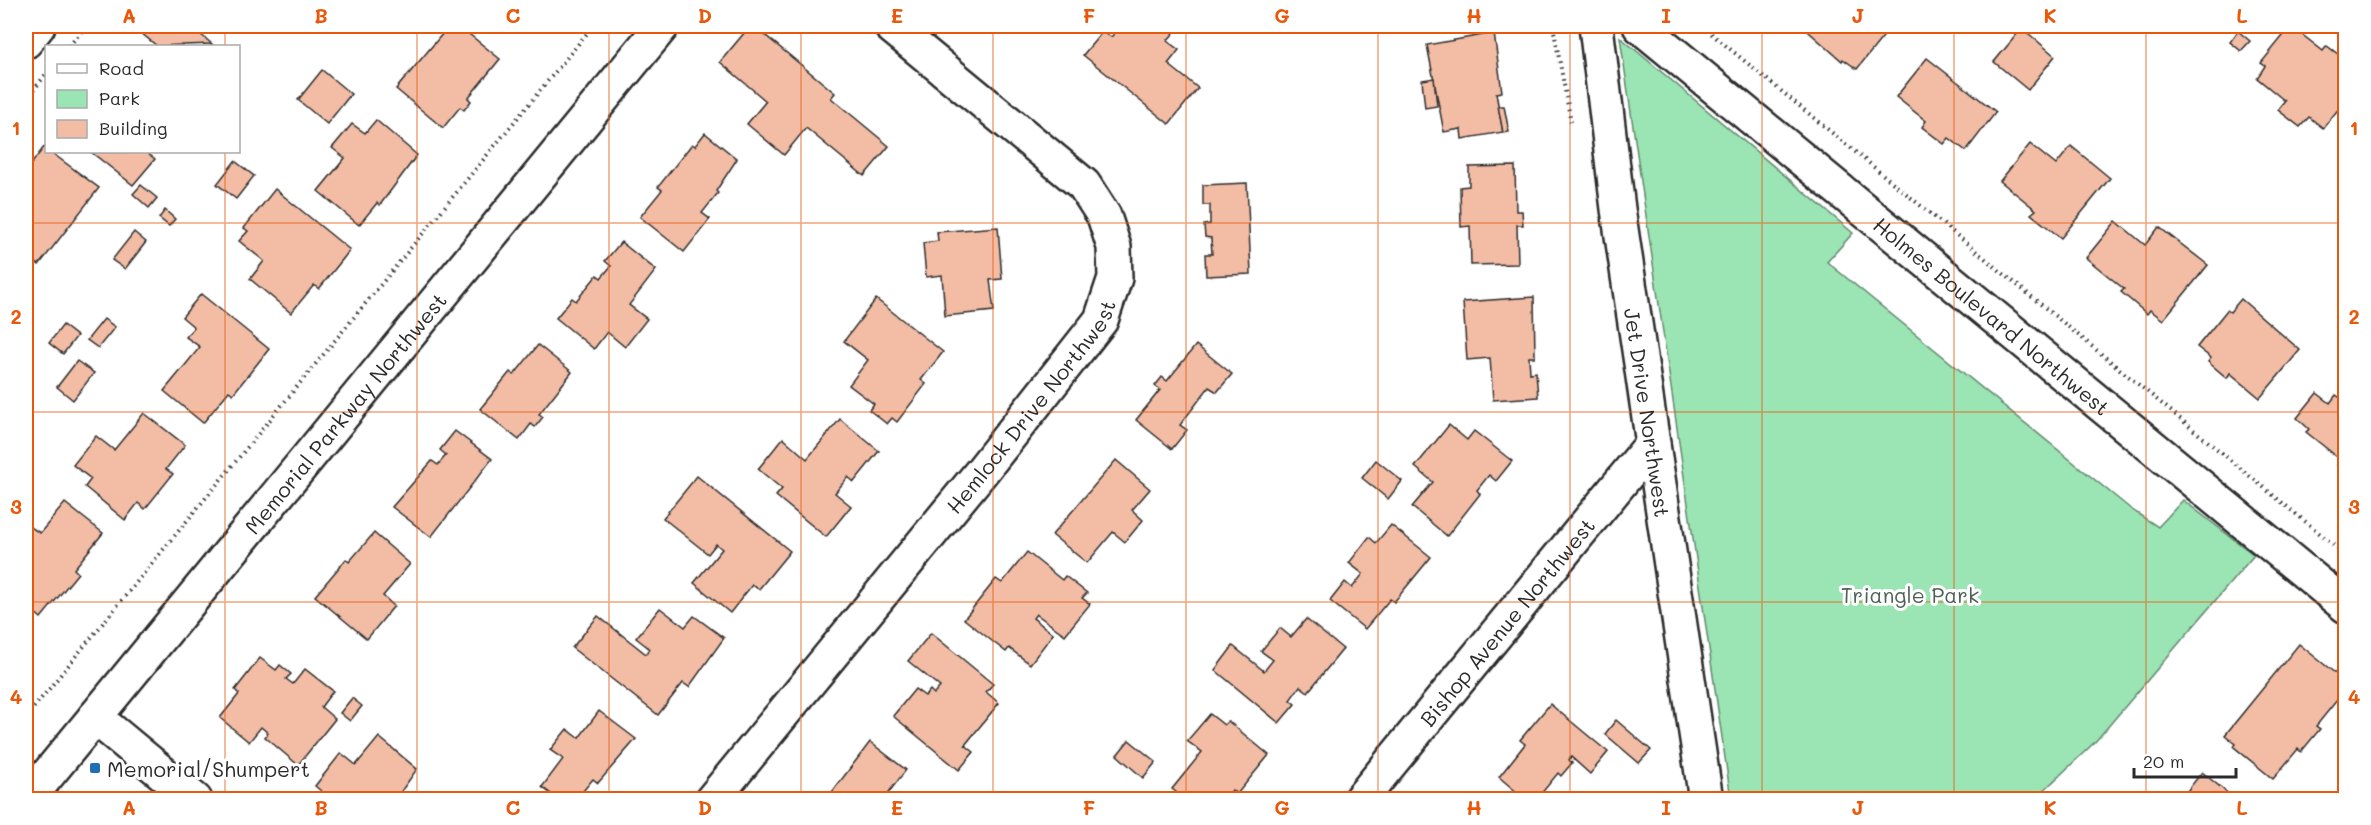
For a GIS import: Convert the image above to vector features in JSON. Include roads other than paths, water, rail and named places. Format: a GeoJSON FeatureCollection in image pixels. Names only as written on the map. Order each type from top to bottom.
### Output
{"type":"FeatureCollection","features":[{"type":"Feature","properties":{"kind":"street"},"geometry":{"type":"LineString","coordinates":[[26,41],[38,26]]}},
{"type":"Feature","properties":{"kind":"street","name":"Memorial Parkway Northwest"},"geometry":{"type":"LineString","coordinates":[[27,800],[662,26]]}},
{"type":"Feature","properties":{"kind":"street","name":"Hemlock Drive Northwest"},"geometry":{"type":"LineString","coordinates":[[712,800],[982,471],[1101,320],[1115,279],[1114,247],[1104,216],[1084,185],[891,26]]}},
{"type":"Feature","properties":{"kind":"street","name":"Jet Drive Northwest"},"geometry":{"type":"LineString","coordinates":[[1596,26],[1618,209],[1706,800]]}},
{"type":"Feature","properties":{"kind":"street","name":"Holmes Boulevard Northwest"},"geometry":{"type":"LineString","coordinates":[[1640,26],[2346,606]]}},
{"type":"Feature","properties":{"kind":"street","name":"Bishop Avenue Northwest"},"geometry":{"type":"LineString","coordinates":[[1360,800],[1653,443]]}},
{"type":"Feature","properties":{"kind":"street"},"geometry":{"type":"LineString","coordinates":[[95,717],[195,800]]}},
{"type":"Feature","properties":{"kind":"place","name":"Memorial/Shumpert"},"geometry":{"type":"Point","coordinates":[95,768]}},
{"type":"Feature","properties":{"kind":"park label","name":"Triangle Park"},"geometry":{"type":"Point","coordinates":[1910,594]}}]}
